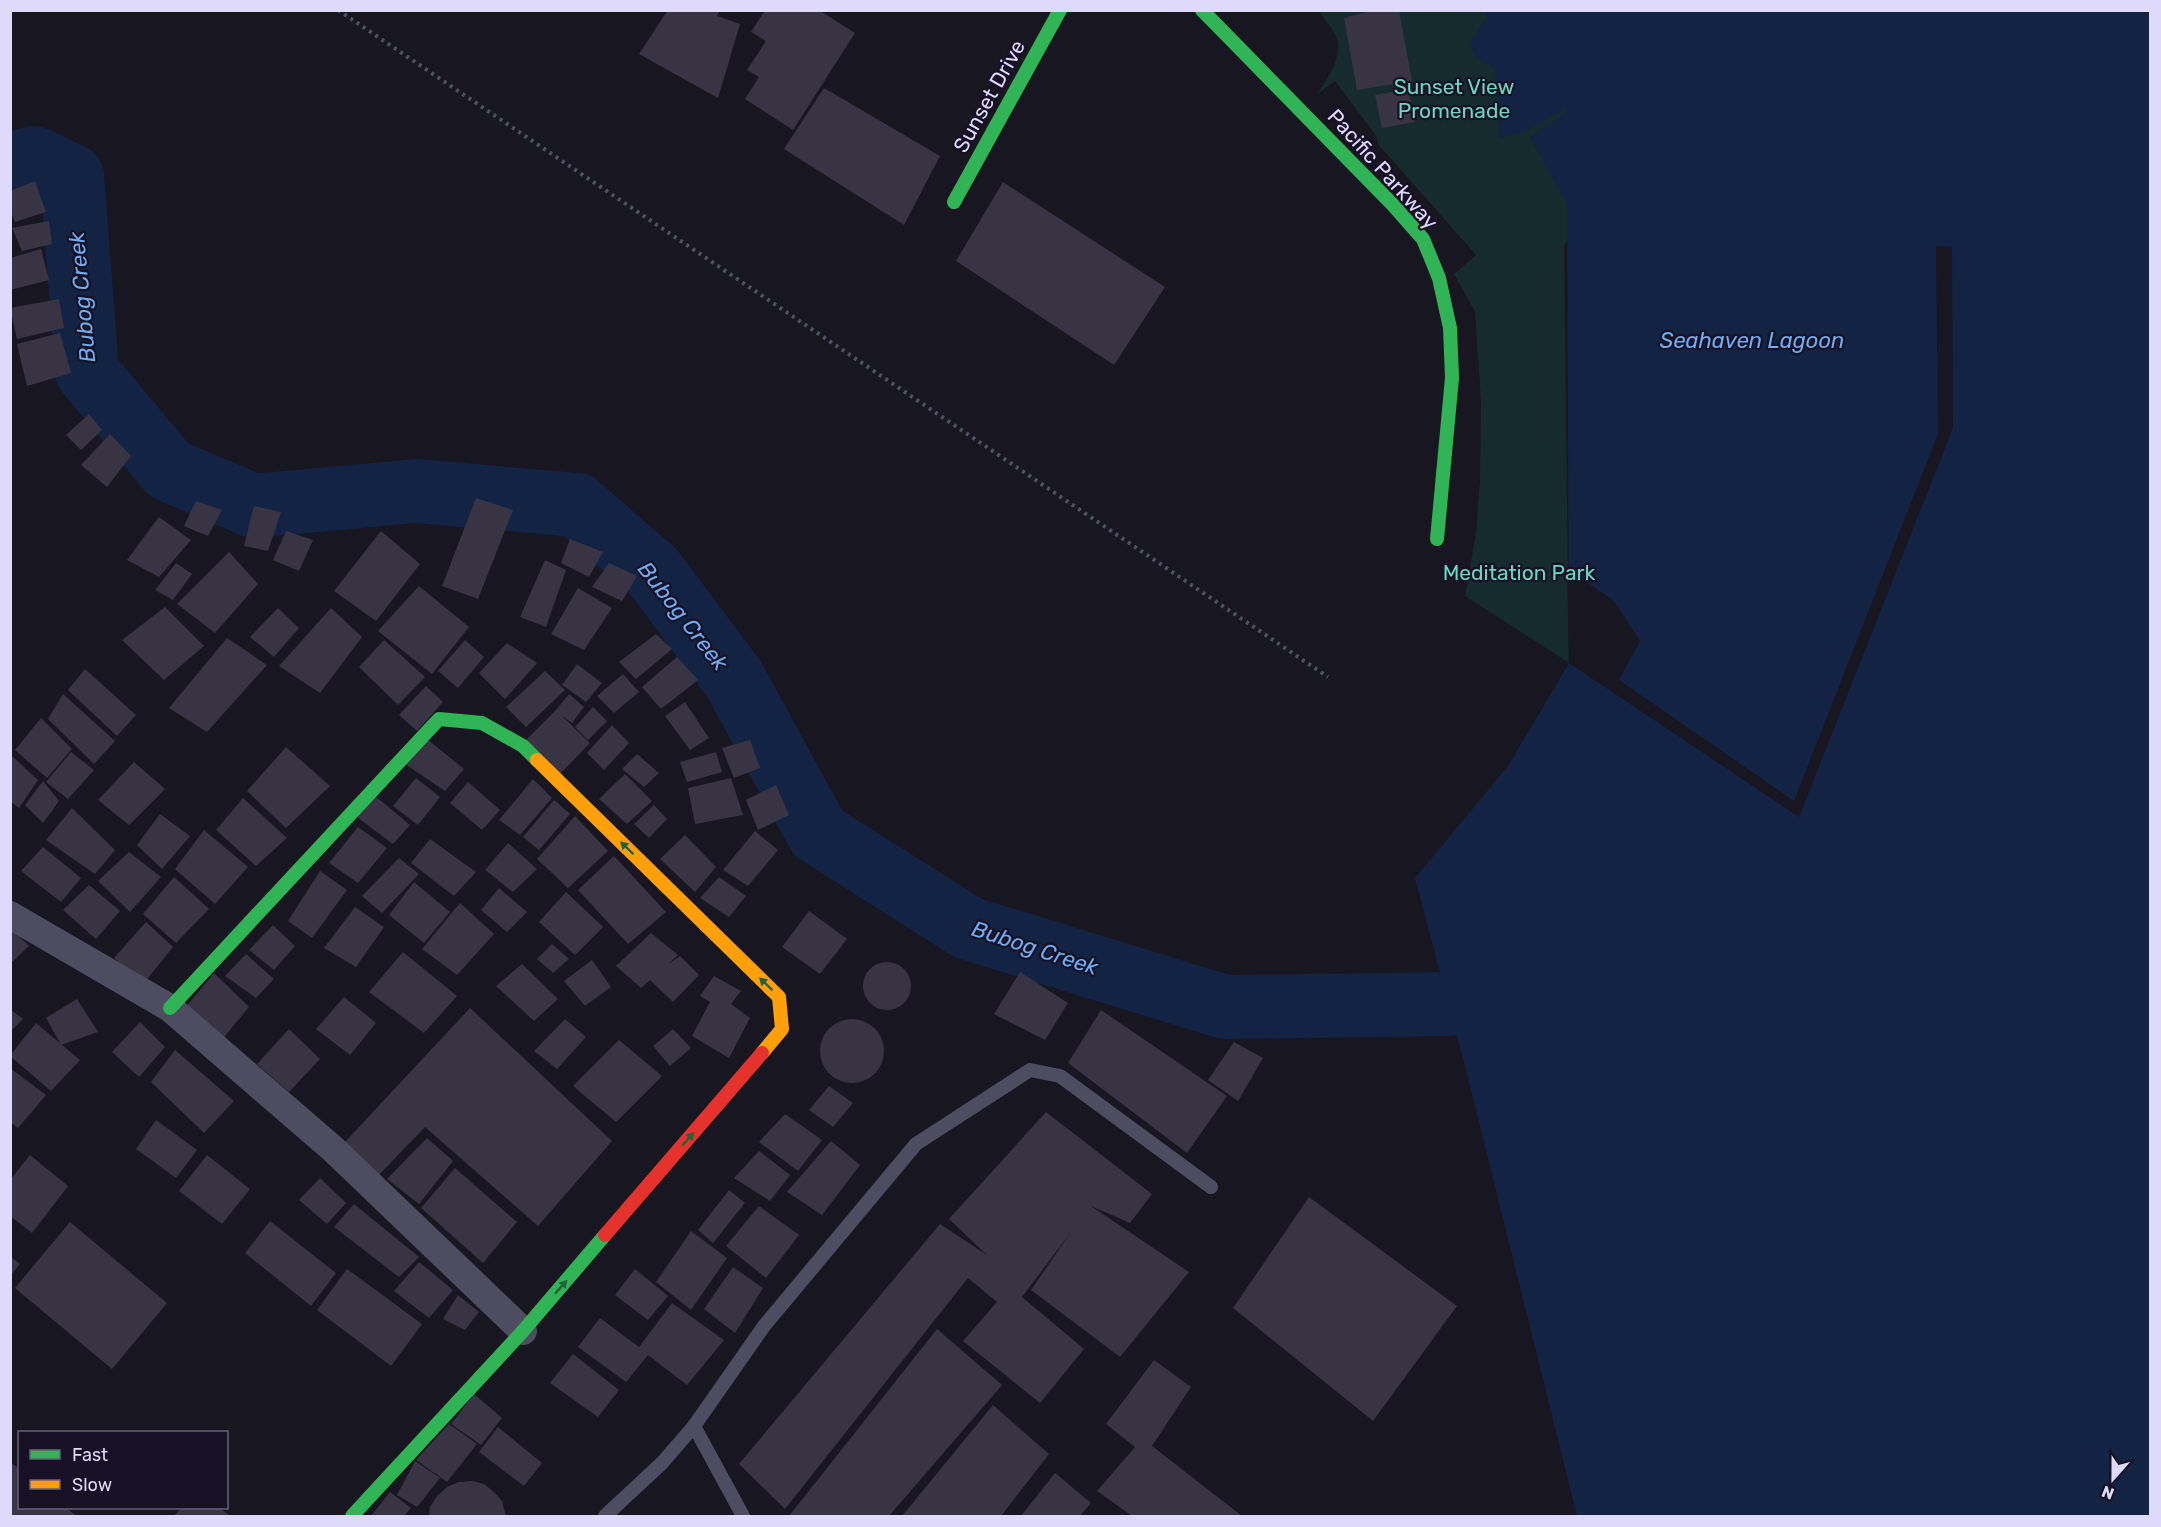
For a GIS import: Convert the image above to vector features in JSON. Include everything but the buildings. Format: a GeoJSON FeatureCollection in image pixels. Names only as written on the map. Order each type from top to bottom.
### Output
{"type":"FeatureCollection","features":[{"type":"Feature","properties":{"kind":"street","name":"Sunset Drive"},"geometry":{"type":"LineString","coordinates":[[954,202],[1060,10]]}},
{"type":"Feature","properties":{"kind":"street","name":"Pacific Parkway"},"geometry":{"type":"LineString","coordinates":[[1202,10],[1393,205],[1423,240],[1439,278],[1450,327],[1452,378],[1437,539]]}},
{"type":"Feature","properties":{"kind":"street"},"geometry":{"type":"LineString","coordinates":[[170,1008],[439,719],[482,723],[523,746],[779,997],[782,1029],[523,1331],[352,1516]]}},
{"type":"Feature","properties":{"kind":"street"},"geometry":{"type":"LineString","coordinates":[[10,915],[170,1008],[333,1149],[523,1331]]}},
{"type":"Feature","properties":{"kind":"lane"},"geometry":{"type":"LineString","coordinates":[[605,1516],[662,1463],[694,1426],[764,1326],[916,1144],[1030,1070],[1060,1076],[1211,1187]]}},
{"type":"Feature","properties":{"kind":"lane"},"geometry":{"type":"LineString","coordinates":[[694,1426],[743,1516]]}},
{"type":"Feature","properties":{"kind":"path"},"geometry":{"type":"LineString","coordinates":[[338,10],[1328,678]]}},
{"type":"Feature","properties":{"kind":"green space"},"geometry":{"type":"Polygon","coordinates":[[[1319,11],[1573,11],[1577,222],[1564,247],[1569,663],[1465,596],[1476,533],[1480,479],[1481,401],[1475,312],[1454,274],[1476,255],[1378,144],[1377,137],[1335,81],[1316,95],[1332,71],[1338,50],[1335,35],[1319,11]]]}},
{"type":"Feature","properties":{"kind":"water","name":"Seahaven Lagoon"},"geometry":{"type":"Polygon","coordinates":[[[1485,11],[2150,11],[2150,1516],[1577,1516],[1465,1066],[1415,878],[1508,766],[1569,663],[1567,204],[1530,137],[1567,112],[1567,108],[1524,132],[1500,138],[1495,68],[1476,57],[1470,45],[1482,23],[1488,19],[1485,11]]]}},
{"type":"Feature","properties":{"kind":"pier"},"geometry":{"type":"Polygon","coordinates":[[[1936,246],[1952,247],[1953,428],[1799,817],[1569,663],[1567,569],[1613,600],[1640,641],[1619,680],[1794,801],[1938,434],[1936,246]]]}},
{"type":"Feature","properties":{"kind":"waterway","name":"Bubog Creek"},"geometry":{"type":"LineString","coordinates":[[10,164],[34,158],[72,176],[87,372],[169,470],[254,506],[416,491],[577,505],[653,571],[734,679],[818,833],[968,928],[1225,1007],[1448,1004]]}},
{"type":"Feature","properties":{"kind":"traffic: fast"},"geometry":{"type":"LineString","coordinates":[[954,202],[1060,10]]}},
{"type":"Feature","properties":{"kind":"traffic: fast"},"geometry":{"type":"LineString","coordinates":[[1202,10],[1393,205],[1423,239],[1439,278],[1450,328],[1452,378],[1437,539]]}},
{"type":"Feature","properties":{"kind":"traffic: fast"},"geometry":{"type":"LineString","coordinates":[[170,1008],[439,719],[482,723],[523,746],[537,760]]}},
{"type":"Feature","properties":{"kind":"traffic: fast"},"geometry":{"type":"LineString","coordinates":[[352,1516],[523,1331],[605,1235]]}},
{"type":"Feature","properties":{"kind":"traffic: slow"},"geometry":{"type":"LineString","coordinates":[[537,760],[779,997],[782,1029],[762,1053]]}},
{"type":"Feature","properties":{"kind":"traffic: jam"},"geometry":{"type":"LineString","coordinates":[[605,1235],[762,1053]]}},
{"type":"Feature","properties":{"kind":"park label","name":"Sunset View Promenade"},"geometry":{"type":"Point","coordinates":[1454,98]}},
{"type":"Feature","properties":{"kind":"park label","name":"Meditation Park"},"geometry":{"type":"Point","coordinates":[1519,572]}}]}
